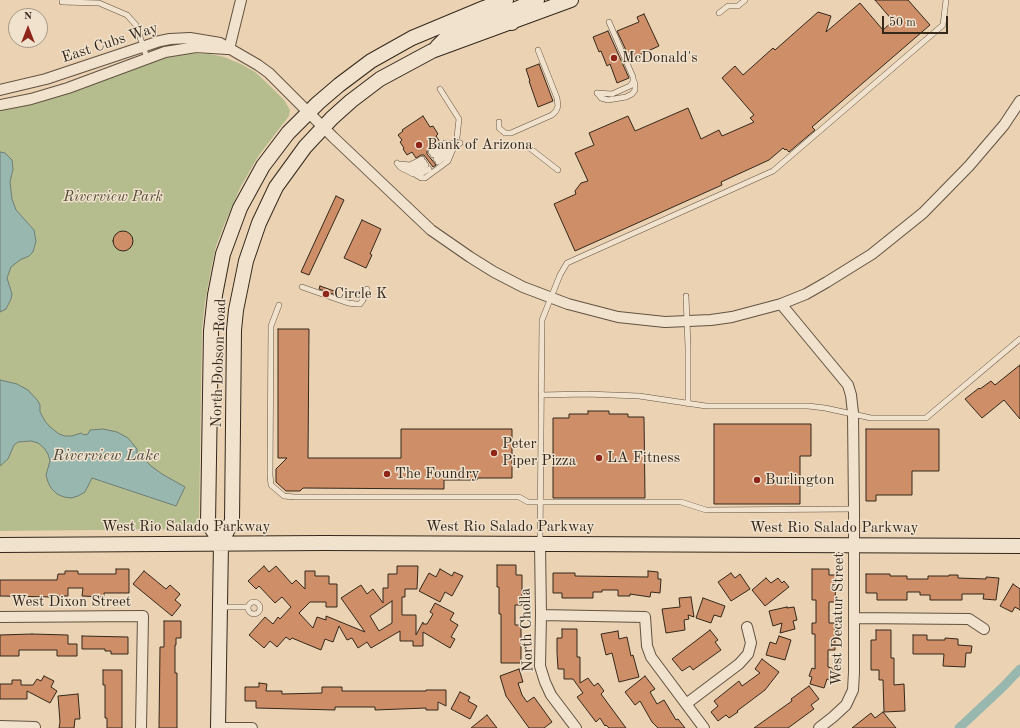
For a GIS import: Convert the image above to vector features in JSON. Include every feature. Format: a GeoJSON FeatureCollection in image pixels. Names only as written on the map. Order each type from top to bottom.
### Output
{"type":"FeatureCollection","features":[{"type":"Feature","properties":{"kind":"main road"},"geometry":{"type":"LineString","coordinates":[[432,51],[450,34],[498,16],[503,10],[506,0]]}},
{"type":"Feature","properties":{"kind":"main road","name":"North Dobson Road"},"geometry":{"type":"LineString","coordinates":[[221,543],[208,523],[211,331],[215,295],[223,254],[240,208],[263,166],[288,133],[326,95],[371,61],[412,38],[506,0]]}},
{"type":"Feature","properties":{"kind":"main road"},"geometry":{"type":"LineString","coordinates":[[512,22],[513,15],[516,10],[537,0]]}},
{"type":"Feature","properties":{"kind":"main road","name":"North Dobson Road"},"geometry":{"type":"LineString","coordinates":[[218,728],[221,543],[232,521],[234,330],[238,296],[246,261],[259,223],[276,188],[305,147],[323,127],[351,101],[380,79],[432,51],[571,0]]}},
{"type":"Feature","properties":{"kind":"main road","name":"West Rio Salado Parkway"},"geometry":{"type":"LineString","coordinates":[[0,546],[221,543],[1020,546]]}},
{"type":"Feature","properties":{"kind":"street"},"geometry":{"type":"LineString","coordinates":[[229,49],[241,0]]}},
{"type":"Feature","properties":{"kind":"street","name":"East Cubs Way"},"geometry":{"type":"LineString","coordinates":[[0,90],[46,79],[144,46],[170,39],[190,38],[220,43],[269,73],[431,230],[494,272],[523,287],[550,298],[591,311],[618,317],[665,322],[687,322],[732,317],[781,304],[806,294],[838,276],[872,254],[899,233],[935,201],[969,166],[1004,125],[1020,101]]}},
{"type":"Feature","properties":{"kind":"street","name":"East Cubs Way"},"geometry":{"type":"LineString","coordinates":[[0,105],[50,94],[165,52],[185,48],[229,49]]}},
{"type":"Feature","properties":{"kind":"street","name":"West Decatur Street"},"geometry":{"type":"LineString","coordinates":[[781,304],[848,385],[851,395],[854,509],[853,690],[846,705],[834,717],[819,728]]}},
{"type":"Feature","properties":{"kind":"street","name":"North Cholla"},"geometry":{"type":"LineString","coordinates":[[540,544],[542,615],[540,666],[551,694],[576,728]]}},
{"type":"Feature","properties":{"kind":"street"},"geometry":{"type":"LineString","coordinates":[[542,615],[645,617],[647,646],[651,657],[704,728]]}},
{"type":"Feature","properties":{"kind":"street","name":"West Dixon Street"},"geometry":{"type":"LineString","coordinates":[[0,617],[143,616],[141,728]]}},
{"type":"Feature","properties":{"kind":"street"},"geometry":{"type":"LineString","coordinates":[[854,618],[969,619],[984,629]]}},
{"type":"Feature","properties":{"kind":"street"},"geometry":{"type":"LineString","coordinates":[[686,704],[739,664],[748,654],[751,643],[747,627]]}},
{"type":"Feature","properties":{"kind":"street"},"geometry":{"type":"LineString","coordinates":[[0,726],[35,727]]}},
{"type":"Feature","properties":{"kind":"street"},"geometry":{"type":"LineString","coordinates":[[218,728],[252,728]]}},
{"type":"Feature","properties":{"kind":"lane"},"geometry":{"type":"LineString","coordinates":[[62,0],[62,2],[99,3],[127,15],[136,25],[147,58]]}},
{"type":"Feature","properties":{"kind":"lane"},"geometry":{"type":"LineString","coordinates":[[719,13],[728,6],[738,6],[745,0]]}},
{"type":"Feature","properties":{"kind":"lane"},"geometry":{"type":"LineString","coordinates":[[540,544],[542,320],[560,275],[567,263],[773,171],[943,25],[946,0]]}},
{"type":"Feature","properties":{"kind":"lane"},"geometry":{"type":"LineString","coordinates":[[609,22],[633,77],[635,90],[632,94],[617,99],[608,100],[601,98],[597,93],[612,94],[622,90],[630,86],[633,82],[633,77]]}},
{"type":"Feature","properties":{"kind":"lane"},"geometry":{"type":"LineString","coordinates":[[499,122],[499,128],[505,133],[511,133],[552,115],[556,111],[558,106],[557,98],[538,50]]}},
{"type":"Feature","properties":{"kind":"lane"},"geometry":{"type":"LineString","coordinates":[[440,89],[459,119],[457,137]]}},
{"type":"Feature","properties":{"kind":"lane"},"geometry":{"type":"LineString","coordinates":[[451,143],[460,143],[452,148],[445,157],[434,157],[445,146],[451,143]]}},
{"type":"Feature","properties":{"kind":"lane"},"geometry":{"type":"LineString","coordinates":[[425,164],[405,166],[397,163],[409,173],[425,178],[448,161],[453,149],[460,143]]}},
{"type":"Feature","properties":{"kind":"lane"},"geometry":{"type":"LineString","coordinates":[[527,146],[558,170]]}},
{"type":"Feature","properties":{"kind":"lane"},"geometry":{"type":"LineString","coordinates":[[416,175],[425,164]]}},
{"type":"Feature","properties":{"kind":"lane"},"geometry":{"type":"LineString","coordinates":[[405,170],[411,170],[425,164]]}},
{"type":"Feature","properties":{"kind":"lane"},"geometry":{"type":"LineString","coordinates":[[302,287],[348,304],[360,304],[367,289]]}},
{"type":"Feature","properties":{"kind":"lane"},"geometry":{"type":"LineString","coordinates":[[686,296],[688,404]]}},
{"type":"Feature","properties":{"kind":"lane"},"geometry":{"type":"LineString","coordinates":[[279,305],[272,326],[271,342],[270,475],[272,485],[284,496],[519,497],[528,502],[681,502],[706,510],[854,509]]}},
{"type":"Feature","properties":{"kind":"lane"},"geometry":{"type":"LineString","coordinates":[[541,395],[586,394],[639,396],[710,406],[808,406],[852,413],[871,418],[926,418],[1020,339]]}},
{"type":"Feature","properties":{"kind":"lane"},"geometry":{"type":"LineString","coordinates":[[220,607],[248,607]]}},
{"type":"Feature","properties":{"kind":"green space","name":"Riverview Park"},"geometry":{"type":"Polygon","coordinates":[[[186,53],[210,54],[224,57],[241,64],[255,72],[271,87],[284,100],[290,110],[289,116],[259,155],[240,188],[216,246],[205,302],[202,329],[199,521],[196,527],[190,529],[0,531],[0,109],[52,98],[170,55],[186,53]]]}},
{"type":"Feature","properties":{"kind":"water"},"geometry":{"type":"Polygon","coordinates":[[[0,152],[5,153],[12,160],[13,169],[10,182],[12,199],[16,210],[34,230],[36,241],[33,252],[11,267],[7,278],[12,294],[11,299],[6,309],[0,312],[0,152]]]}},
{"type":"Feature","properties":{"kind":"water","name":"Riverview Lake"},"geometry":{"type":"Polygon","coordinates":[[[0,380],[17,384],[28,390],[38,401],[40,405],[40,412],[45,421],[59,434],[72,436],[81,433],[84,435],[88,434],[90,430],[103,429],[117,432],[128,438],[137,449],[137,453],[151,466],[185,487],[176,506],[92,478],[85,492],[78,496],[71,498],[57,494],[51,488],[46,475],[50,461],[48,454],[38,443],[31,441],[18,442],[14,445],[8,459],[0,466],[0,380]]]}},
{"type":"Feature","properties":{"kind":"building"},"geometry":{"type":"Polygon","coordinates":[[[875,0],[908,0],[930,25],[812,127],[815,130],[789,152],[783,148],[769,160],[721,182],[722,185],[575,251],[554,204],[576,194],[575,191],[581,183],[588,181],[575,153],[594,145],[589,133],[628,116],[635,131],[688,108],[701,139],[719,130],[722,136],[754,122],[750,118],[754,115],[722,78],[735,66],[743,75],[773,48],[775,50],[818,12],[831,16],[826,32],[860,3],[883,30],[893,21],[875,0]]]}},
{"type":"Feature","properties":{"kind":"building"},"geometry":{"type":"Polygon","coordinates":[[[644,14],[659,46],[630,59],[617,31],[639,22],[637,17],[644,14]]]}},
{"type":"Feature","properties":{"kind":"building","name":"McDonald's"},"geometry":{"type":"Polygon","coordinates":[[[608,31],[629,78],[617,83],[610,64],[607,66],[593,37],[608,31]]]}},
{"type":"Feature","properties":{"kind":"building"},"geometry":{"type":"Polygon","coordinates":[[[539,64],[553,101],[538,107],[526,69],[539,64]]]}},
{"type":"Feature","properties":{"kind":"building","name":"Bank of Arizona"},"geometry":{"type":"Polygon","coordinates":[[[423,116],[430,127],[433,126],[438,134],[436,136],[440,142],[427,151],[427,154],[436,165],[433,167],[424,155],[416,158],[412,152],[407,155],[400,142],[402,140],[398,135],[403,131],[402,130],[423,116]]]}},
{"type":"Feature","properties":{"kind":"building","name":"Circle K"},"geometry":{"type":"Polygon","coordinates":[[[336,196],[344,200],[309,275],[301,272],[336,196]]]}},
{"type":"Feature","properties":{"kind":"building","name":"Circle K"},"geometry":{"type":"Polygon","coordinates":[[[362,220],[381,229],[370,254],[372,255],[366,268],[344,258],[362,220]]]}},
{"type":"Feature","properties":{"kind":"building"},"geometry":{"type":"Polygon","coordinates":[[[123,231],[130,234],[133,241],[130,248],[123,251],[116,248],[113,241],[116,234],[123,231]]]}},
{"type":"Feature","properties":{"kind":"building"},"geometry":{"type":"Polygon","coordinates":[[[320,286],[337,292],[336,295],[319,289],[320,286]]]}},
{"type":"Feature","properties":{"kind":"building"},"geometry":{"type":"Polygon","coordinates":[[[278,329],[309,329],[308,458],[401,458],[401,429],[512,429],[512,478],[444,480],[444,489],[303,488],[300,491],[286,491],[276,482],[276,469],[287,458],[278,458],[278,329]]]}},
{"type":"Feature","properties":{"kind":"building"},"geometry":{"type":"Polygon","coordinates":[[[1020,365],[1020,419],[1004,400],[982,418],[965,399],[991,381],[995,385],[1020,365]]]}},
{"type":"Feature","properties":{"kind":"building","name":"LA Fitness"},"geometry":{"type":"Polygon","coordinates":[[[588,411],[609,411],[609,414],[628,414],[628,417],[644,417],[645,498],[553,498],[553,418],[569,418],[569,414],[588,414],[588,411]]]}},
{"type":"Feature","properties":{"kind":"building","name":"Burlington"},"geometry":{"type":"Polygon","coordinates":[[[714,424],[811,424],[811,456],[800,456],[800,504],[714,504],[714,424]]]}},
{"type":"Feature","properties":{"kind":"building"},"geometry":{"type":"Polygon","coordinates":[[[866,429],[939,429],[939,471],[912,471],[912,495],[876,495],[876,501],[866,501],[866,429]]]}},
{"type":"Feature","properties":{"kind":"building"},"geometry":{"type":"Polygon","coordinates":[[[497,565],[516,565],[516,575],[522,575],[522,605],[515,605],[515,625],[521,625],[521,663],[501,663],[501,614],[499,614],[497,565]]]}},
{"type":"Feature","properties":{"kind":"building"},"geometry":{"type":"Polygon","coordinates":[[[264,566],[269,572],[276,566],[292,584],[296,580],[305,589],[305,571],[315,571],[315,576],[329,576],[329,584],[337,584],[337,607],[326,607],[326,602],[310,602],[299,613],[313,628],[317,617],[326,620],[326,616],[365,632],[341,598],[361,585],[367,594],[373,589],[383,603],[383,588],[388,588],[388,574],[397,574],[397,566],[418,566],[417,589],[405,589],[405,597],[402,597],[402,615],[416,615],[416,635],[423,622],[423,624],[427,624],[433,614],[430,612],[435,603],[454,613],[450,620],[458,625],[451,637],[455,639],[450,648],[423,632],[423,646],[413,646],[413,641],[400,641],[400,631],[371,648],[367,642],[358,648],[352,638],[347,640],[339,626],[333,642],[325,639],[321,650],[292,638],[290,640],[286,637],[277,647],[270,641],[264,648],[249,635],[265,617],[273,624],[278,617],[280,619],[291,607],[282,597],[275,603],[259,586],[256,589],[248,581],[264,566]],[[392,601],[370,616],[379,631],[392,623],[392,601]]]}},
{"type":"Feature","properties":{"kind":"building"},"geometry":{"type":"Polygon","coordinates":[[[116,569],[129,569],[129,593],[104,593],[104,597],[82,596],[83,588],[68,588],[68,596],[0,596],[0,580],[57,580],[58,574],[65,574],[65,571],[78,571],[78,574],[116,574],[116,569]]]}},
{"type":"Feature","properties":{"kind":"building"},"geometry":{"type":"Polygon","coordinates":[[[440,569],[452,576],[454,572],[463,576],[452,596],[445,592],[440,602],[419,591],[429,573],[436,577],[440,569]]]}},
{"type":"Feature","properties":{"kind":"building"},"geometry":{"type":"Polygon","coordinates":[[[812,569],[829,569],[829,575],[836,575],[835,602],[829,602],[829,623],[835,623],[835,650],[828,650],[828,667],[835,669],[832,681],[827,679],[824,688],[810,684],[812,677],[809,676],[812,668],[815,669],[815,634],[812,634],[812,623],[816,623],[816,600],[812,600],[812,569]]]}},
{"type":"Feature","properties":{"kind":"building"},"geometry":{"type":"Polygon","coordinates":[[[144,571],[166,589],[170,585],[180,594],[175,600],[181,605],[172,616],[133,584],[144,571]]]}},
{"type":"Feature","properties":{"kind":"building"},"geometry":{"type":"Polygon","coordinates":[[[648,571],[658,572],[658,579],[661,579],[660,593],[651,592],[650,597],[630,594],[630,596],[618,596],[618,590],[602,590],[602,592],[593,592],[593,598],[562,598],[562,593],[553,593],[553,573],[575,573],[575,576],[648,577],[648,571]]]}},
{"type":"Feature","properties":{"kind":"building"},"geometry":{"type":"Polygon","coordinates":[[[731,573],[735,578],[740,574],[750,589],[731,601],[718,582],[731,573]]]}},
{"type":"Feature","properties":{"kind":"building"},"geometry":{"type":"Polygon","coordinates":[[[866,574],[907,576],[907,579],[928,579],[928,576],[949,575],[958,575],[958,578],[999,578],[996,600],[983,599],[984,594],[962,594],[962,600],[930,600],[930,595],[920,595],[920,592],[907,592],[907,600],[877,600],[877,593],[866,593],[866,574]]]}},
{"type":"Feature","properties":{"kind":"building"},"geometry":{"type":"Polygon","coordinates":[[[766,578],[771,583],[778,578],[782,583],[784,581],[789,587],[765,606],[752,590],[766,578]]]}},
{"type":"Feature","properties":{"kind":"building"},"geometry":{"type":"Polygon","coordinates":[[[1013,584],[1020,589],[1020,610],[1015,607],[1012,612],[1000,606],[1013,584]]]}},
{"type":"Feature","properties":{"kind":"building"},"geometry":{"type":"Polygon","coordinates":[[[691,597],[694,617],[688,615],[689,619],[684,620],[685,630],[666,633],[662,609],[680,607],[679,598],[691,597]]]}},
{"type":"Feature","properties":{"kind":"building"},"geometry":{"type":"Polygon","coordinates":[[[703,598],[725,606],[721,617],[714,615],[711,623],[696,618],[703,598]]]}},
{"type":"Feature","properties":{"kind":"building"},"geometry":{"type":"Polygon","coordinates":[[[794,607],[797,620],[793,621],[795,629],[780,633],[782,623],[773,626],[769,611],[794,607]]]}},
{"type":"Feature","properties":{"kind":"building"},"geometry":{"type":"Polygon","coordinates":[[[164,621],[181,621],[181,638],[176,638],[175,645],[175,673],[177,673],[177,728],[159,728],[160,647],[164,647],[164,621]]]}},
{"type":"Feature","properties":{"kind":"building"},"geometry":{"type":"Polygon","coordinates":[[[562,629],[577,629],[577,657],[580,657],[580,683],[588,678],[594,686],[598,683],[604,691],[601,694],[626,728],[609,728],[606,725],[605,726],[600,718],[596,722],[577,697],[583,693],[573,679],[564,679],[564,669],[558,669],[557,652],[557,638],[562,638],[562,629]]]}},
{"type":"Feature","properties":{"kind":"building"},"geometry":{"type":"Polygon","coordinates":[[[710,630],[718,640],[715,642],[721,650],[693,670],[690,666],[682,671],[672,659],[710,630]]]}},
{"type":"Feature","properties":{"kind":"building"},"geometry":{"type":"Polygon","coordinates":[[[876,630],[891,630],[891,658],[894,658],[894,685],[904,684],[905,711],[884,712],[883,680],[879,680],[879,670],[871,670],[871,640],[876,640],[876,630]]]}},
{"type":"Feature","properties":{"kind":"building"},"geometry":{"type":"Polygon","coordinates":[[[618,631],[619,639],[627,637],[631,656],[633,655],[639,677],[619,682],[612,653],[606,655],[601,634],[618,631]]]}},
{"type":"Feature","properties":{"kind":"building"},"geometry":{"type":"Polygon","coordinates":[[[0,635],[68,635],[68,644],[77,644],[77,656],[57,656],[57,650],[19,650],[19,656],[0,656],[0,635]]]}},
{"type":"Feature","properties":{"kind":"building"},"geometry":{"type":"Polygon","coordinates":[[[913,635],[927,635],[927,640],[945,640],[945,638],[958,639],[958,645],[972,646],[971,653],[966,653],[965,667],[943,666],[944,654],[913,654],[913,635]]]}},
{"type":"Feature","properties":{"kind":"building"},"geometry":{"type":"Polygon","coordinates":[[[82,636],[128,637],[128,654],[111,654],[111,651],[105,651],[105,649],[82,649],[82,636]]]}},
{"type":"Feature","properties":{"kind":"building"},"geometry":{"type":"Polygon","coordinates":[[[779,636],[791,640],[785,660],[766,655],[770,642],[776,644],[779,636]]]}},
{"type":"Feature","properties":{"kind":"building"},"geometry":{"type":"Polygon","coordinates":[[[762,659],[779,672],[765,690],[737,711],[738,712],[729,718],[726,715],[718,721],[711,712],[718,706],[714,701],[739,681],[742,686],[760,673],[755,669],[762,659]]]}},
{"type":"Feature","properties":{"kind":"building"},"geometry":{"type":"Polygon","coordinates":[[[519,669],[523,682],[518,683],[522,695],[527,702],[534,697],[552,722],[544,728],[529,728],[506,696],[500,676],[519,669]]]}},
{"type":"Feature","properties":{"kind":"building"},"geometry":{"type":"Polygon","coordinates":[[[103,670],[122,670],[122,728],[107,728],[107,718],[105,718],[105,685],[103,685],[103,670]]]}},
{"type":"Feature","properties":{"kind":"building"},"geometry":{"type":"Polygon","coordinates":[[[44,676],[54,681],[51,687],[57,691],[50,703],[27,691],[27,699],[0,699],[0,684],[12,684],[12,680],[21,680],[21,685],[33,685],[37,679],[41,681],[44,676]]]}},
{"type":"Feature","properties":{"kind":"building"},"geometry":{"type":"Polygon","coordinates":[[[645,676],[655,689],[650,692],[657,704],[664,700],[676,720],[678,719],[685,728],[658,728],[652,722],[640,701],[635,705],[625,692],[645,676]]]}},
{"type":"Feature","properties":{"kind":"building"},"geometry":{"type":"Polygon","coordinates":[[[259,683],[267,684],[266,691],[282,691],[282,694],[322,693],[322,687],[342,687],[342,691],[446,690],[446,706],[438,702],[438,710],[426,710],[426,708],[375,710],[375,707],[335,707],[335,710],[256,708],[256,701],[245,701],[245,687],[259,687],[259,683]]]}},
{"type":"Feature","properties":{"kind":"building"},"geometry":{"type":"Polygon","coordinates":[[[809,686],[819,699],[811,705],[814,709],[788,728],[754,728],[792,701],[791,699],[809,686]]]}},
{"type":"Feature","properties":{"kind":"building"},"geometry":{"type":"Polygon","coordinates":[[[460,692],[470,697],[468,701],[477,706],[470,719],[451,709],[460,692]]]}},
{"type":"Feature","properties":{"kind":"building"},"geometry":{"type":"Polygon","coordinates":[[[78,694],[80,719],[75,719],[74,728],[59,728],[58,696],[78,694]]]}},
{"type":"Feature","properties":{"kind":"building"},"geometry":{"type":"Polygon","coordinates":[[[883,712],[896,728],[852,728],[871,713],[875,718],[883,712]]]}},
{"type":"Feature","properties":{"kind":"building"},"geometry":{"type":"Polygon","coordinates":[[[487,715],[497,728],[471,728],[487,715]]]}},
{"type":"Feature","properties":{"kind":"waterway"},"geometry":{"type":"LineString","coordinates":[[959,728],[1020,669]]}},
{"type":"Feature","properties":{"kind":"place","name":"McDonald's"},"geometry":{"type":"Point","coordinates":[614,58]}},
{"type":"Feature","properties":{"kind":"place","name":"Bank of Arizona"},"geometry":{"type":"Point","coordinates":[419,145]}},
{"type":"Feature","properties":{"kind":"place","name":"Circle K"},"geometry":{"type":"Point","coordinates":[326,294]}},
{"type":"Feature","properties":{"kind":"place","name":"Peter Piper Pizza"},"geometry":{"type":"Point","coordinates":[494,453]}},
{"type":"Feature","properties":{"kind":"place","name":"LA Fitness"},"geometry":{"type":"Point","coordinates":[599,458]}},
{"type":"Feature","properties":{"kind":"place","name":"The Foundry"},"geometry":{"type":"Point","coordinates":[387,474]}},
{"type":"Feature","properties":{"kind":"place","name":"Burlington"},"geometry":{"type":"Point","coordinates":[757,480]}}]}
